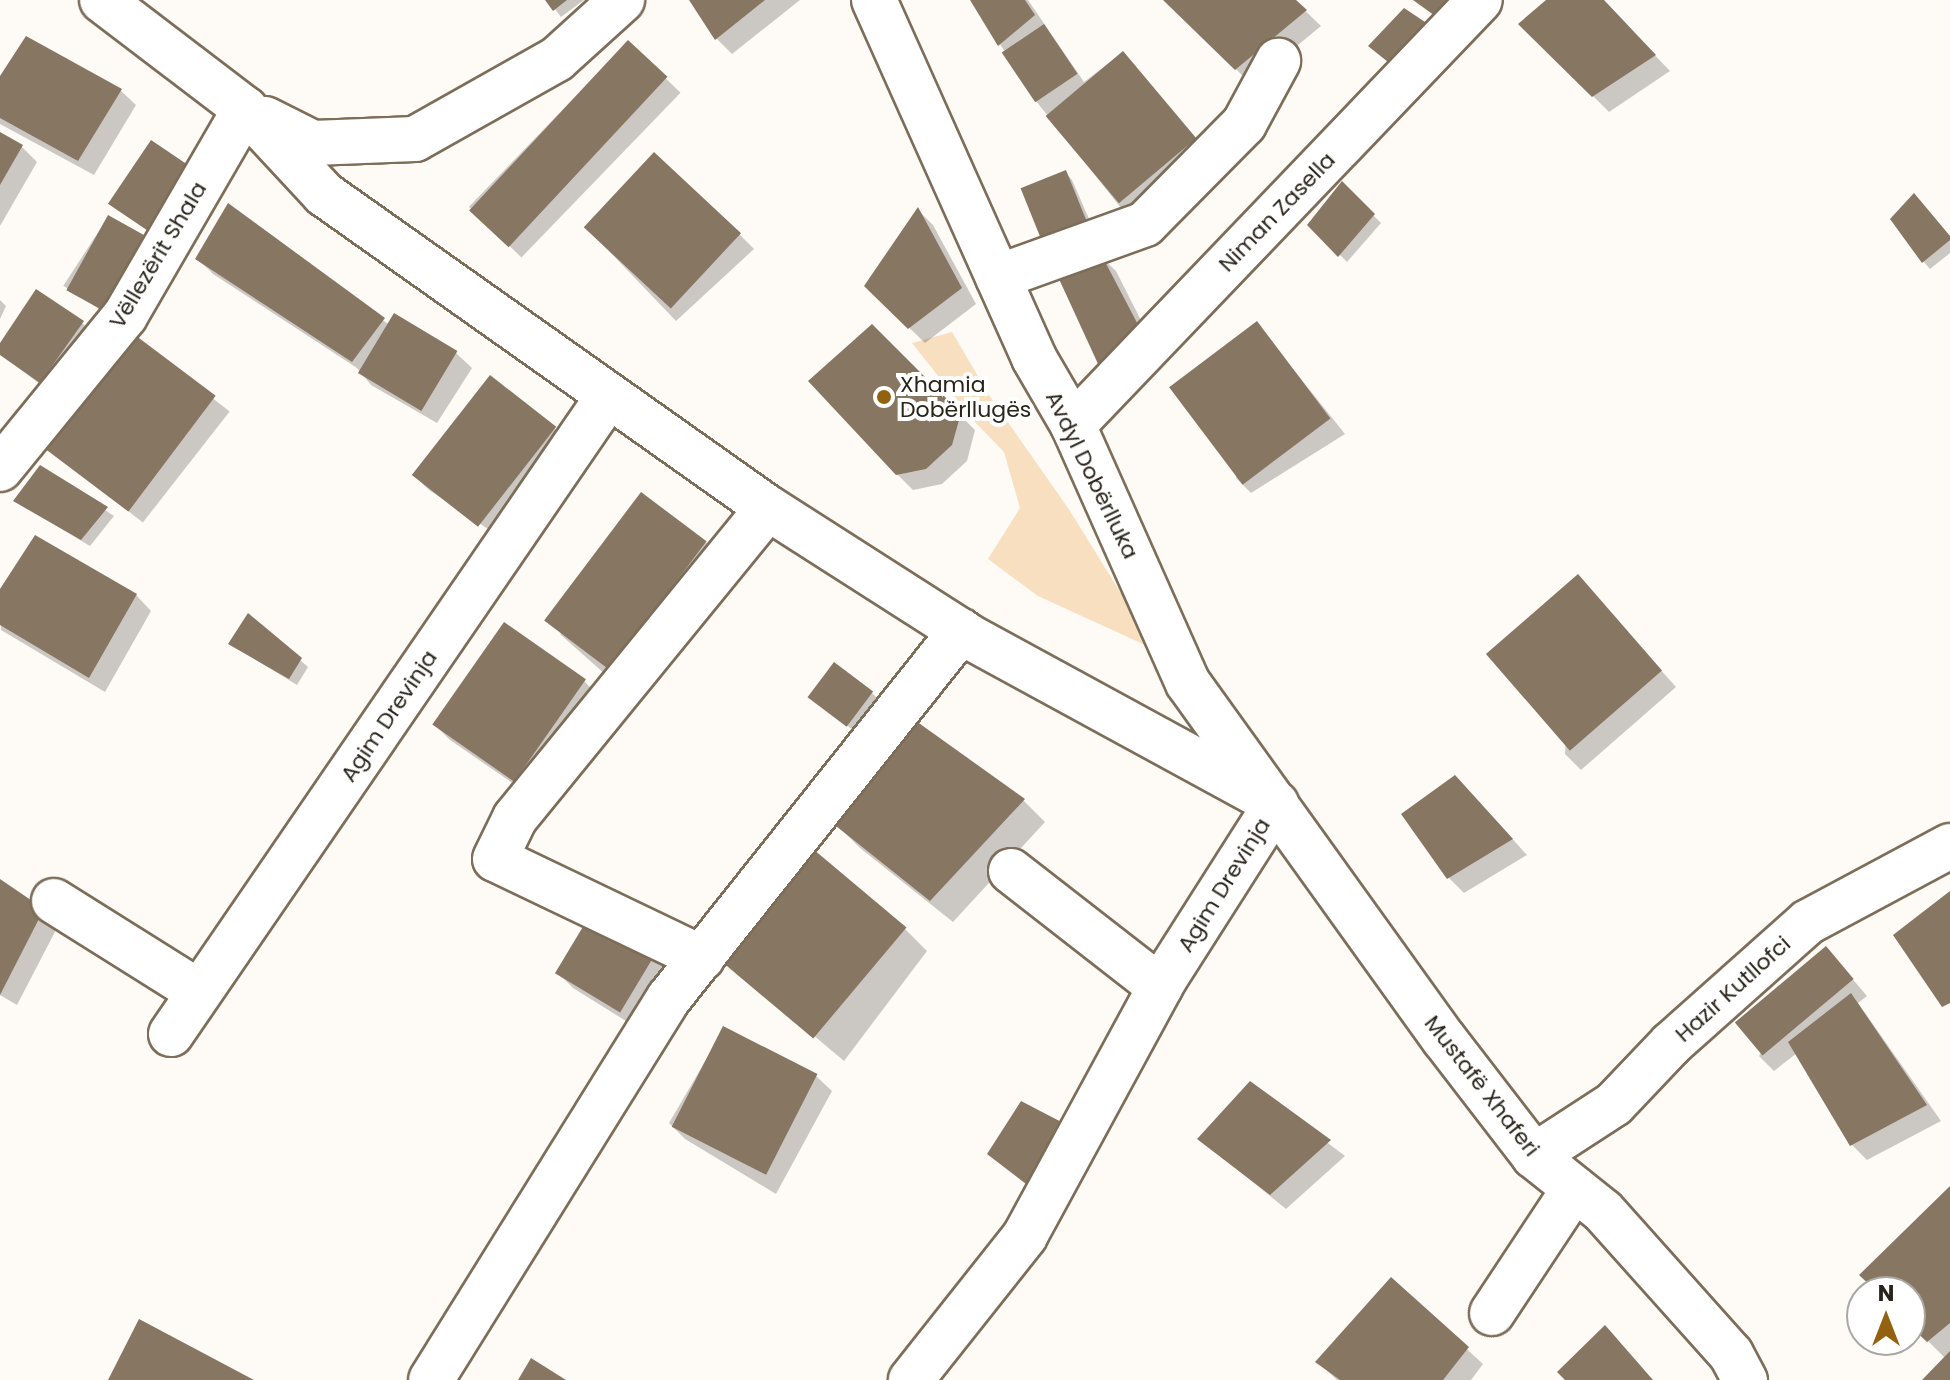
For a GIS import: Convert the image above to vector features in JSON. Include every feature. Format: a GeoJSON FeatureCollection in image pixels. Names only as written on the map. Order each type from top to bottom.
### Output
{"type":"FeatureCollection","features":[{"type":"Feature","properties":{"kind":"street"},"geometry":{"type":"LineString","coordinates":[[102,0],[245,109],[313,143],[415,139],[557,59],[622,0]]}},
{"type":"Feature","properties":{"kind":"street","name":"Avdyl Dobërlluka"},"geometry":{"type":"LineString","coordinates":[[874,0],[1034,358],[1073,425],[1188,683],[1276,804]]}},
{"type":"Feature","properties":{"kind":"street","name":"Niman Zasella"},"geometry":{"type":"LineString","coordinates":[[1073,425],[1480,0]]}},
{"type":"Feature","properties":{"kind":"street"},"geometry":{"type":"LineString","coordinates":[[998,277],[1145,224],[1244,124],[1278,61]]}},
{"type":"Feature","properties":{"kind":"street","name":"Agim Drevinja"},"geometry":{"type":"LineString","coordinates":[[245,109],[324,194],[607,398],[768,508],[961,631],[1276,804],[1160,987],[1025,1236],[911,1380]]}},
{"type":"Feature","properties":{"kind":"street","name":"Vëllezërit Shala"},"geometry":{"type":"LineString","coordinates":[[0,469],[125,316],[245,109]]}},
{"type":"Feature","properties":{"kind":"street","name":"Agim Drevinja"},"geometry":{"type":"LineString","coordinates":[[171,1034],[607,398]]}},
{"type":"Feature","properties":{"kind":"street"},"geometry":{"type":"LineString","coordinates":[[702,958],[495,859],[515,818],[768,508]]}},
{"type":"Feature","properties":{"kind":"street"},"geometry":{"type":"LineString","coordinates":[[431,1380],[669,998],[961,631]]}},
{"type":"Feature","properties":{"kind":"street","name":"Mustafë Xhaferi"},"geometry":{"type":"LineString","coordinates":[[1276,804],[1444,1039],[1534,1156],[1603,1211],[1731,1354],[1745,1380]]}},
{"type":"Feature","properties":{"kind":"street","name":"Hazir Kutllofci"},"geometry":{"type":"LineString","coordinates":[[1534,1156],[1614,1104],[1671,1044],[1808,922],[1950,846]]}},
{"type":"Feature","properties":{"kind":"street"},"geometry":{"type":"LineString","coordinates":[[1011,871],[1160,987]]}},
{"type":"Feature","properties":{"kind":"street"},"geometry":{"type":"LineString","coordinates":[[54,901],[199,992]]}},
{"type":"Feature","properties":{"kind":"street"},"geometry":{"type":"LineString","coordinates":[[1492,1313],[1574,1189]]}},
{"type":"Feature","properties":{"kind":"shaded area"},"geometry":{"type":"Polygon","coordinates":[[[952,332],[989,395],[1070,511],[1156,650],[1038,596],[988,559],[1020,508],[1004,452],[973,420],[912,343],[952,332]]]}},
{"type":"Feature","properties":{"kind":"building"},"geometry":{"type":"Polygon","coordinates":[[[545,0],[567,0],[553,11],[545,0]]]}},
{"type":"Feature","properties":{"kind":"building"},"geometry":{"type":"Polygon","coordinates":[[[689,0],[765,0],[715,40],[689,0]]]}},
{"type":"Feature","properties":{"kind":"building"},"geometry":{"type":"Polygon","coordinates":[[[970,0],[1025,0],[1035,15],[998,46],[970,0]]]}},
{"type":"Feature","properties":{"kind":"building"},"geometry":{"type":"Polygon","coordinates":[[[1163,0],[1296,0],[1307,10],[1235,70],[1163,0]]]}},
{"type":"Feature","properties":{"kind":"building"},"geometry":{"type":"Polygon","coordinates":[[[1413,0],[1461,0],[1442,21],[1413,0]]]}},
{"type":"Feature","properties":{"kind":"building"},"geometry":{"type":"Polygon","coordinates":[[[1546,0],[1604,0],[1656,55],[1592,97],[1518,24],[1546,0]]]}},
{"type":"Feature","properties":{"kind":"building"},"geometry":{"type":"Polygon","coordinates":[[[1404,8],[1431,26],[1393,66],[1368,46],[1404,8]]]}},
{"type":"Feature","properties":{"kind":"building"},"geometry":{"type":"Polygon","coordinates":[[[1044,24],[1078,74],[1035,102],[1002,53],[1044,24]]]}},
{"type":"Feature","properties":{"kind":"building"},"geometry":{"type":"Polygon","coordinates":[[[26,36],[122,89],[78,161],[0,118],[0,76],[26,36]]]}},
{"type":"Feature","properties":{"kind":"building"},"geometry":{"type":"Polygon","coordinates":[[[628,40],[667,77],[509,247],[469,210],[628,40]]]}},
{"type":"Feature","properties":{"kind":"building"},"geometry":{"type":"Polygon","coordinates":[[[1123,51],[1196,138],[1119,203],[1046,116],[1123,51]]]}},
{"type":"Feature","properties":{"kind":"building"},"geometry":{"type":"Polygon","coordinates":[[[0,132],[23,145],[0,185],[0,132]]]}},
{"type":"Feature","properties":{"kind":"building"},"geometry":{"type":"Polygon","coordinates":[[[151,140],[192,168],[149,232],[108,204],[151,140]]]}},
{"type":"Feature","properties":{"kind":"building"},"geometry":{"type":"Polygon","coordinates":[[[654,152],[741,233],[671,308],[584,227],[654,152]]]}},
{"type":"Feature","properties":{"kind":"building"},"geometry":{"type":"Polygon","coordinates":[[[1066,170],[1090,228],[1044,247],[1021,188],[1066,170]]]}},
{"type":"Feature","properties":{"kind":"building"},"geometry":{"type":"Polygon","coordinates":[[[1342,181],[1375,214],[1338,257],[1307,225],[1342,181]]]}},
{"type":"Feature","properties":{"kind":"building"},"geometry":{"type":"Polygon","coordinates":[[[1914,193],[1950,236],[1950,240],[1922,263],[1890,219],[1914,193]]]}},
{"type":"Feature","properties":{"kind":"building"},"geometry":{"type":"Polygon","coordinates":[[[228,203],[385,318],[352,362],[195,259],[228,203]]]}},
{"type":"Feature","properties":{"kind":"building"},"geometry":{"type":"Polygon","coordinates":[[[918,207],[962,288],[908,329],[864,286],[918,207]]]}},
{"type":"Feature","properties":{"kind":"building"},"geometry":{"type":"Polygon","coordinates":[[[108,215],[144,235],[102,310],[66,290],[108,215]]]}},
{"type":"Feature","properties":{"kind":"building"},"geometry":{"type":"Polygon","coordinates":[[[1101,254],[1145,338],[1099,366],[1059,279],[1101,254]]]}},
{"type":"Feature","properties":{"kind":"building"},"geometry":{"type":"Polygon","coordinates":[[[36,289],[84,321],[40,383],[0,355],[0,343],[36,289]]]}},
{"type":"Feature","properties":{"kind":"building"},"geometry":{"type":"Polygon","coordinates":[[[394,313],[457,351],[421,411],[358,373],[394,313]]]}},
{"type":"Feature","properties":{"kind":"building"},"geometry":{"type":"Polygon","coordinates":[[[1257,321],[1330,418],[1243,485],[1169,387],[1257,321]]]}},
{"type":"Feature","properties":{"kind":"building","name":"Xhamia Dobërllugës"},"geometry":{"type":"Polygon","coordinates":[[[872,324],[961,413],[952,445],[926,469],[896,475],[808,381],[872,324]]]}},
{"type":"Feature","properties":{"kind":"building"},"geometry":{"type":"Polygon","coordinates":[[[127,329],[216,396],[128,512],[40,445],[127,329]]]}},
{"type":"Feature","properties":{"kind":"building"},"geometry":{"type":"Polygon","coordinates":[[[490,375],[556,427],[478,527],[412,475],[490,375]]]}},
{"type":"Feature","properties":{"kind":"building"},"geometry":{"type":"Polygon","coordinates":[[[40,465],[108,507],[81,540],[13,501],[40,465]]]}},
{"type":"Feature","properties":{"kind":"building"},"geometry":{"type":"Polygon","coordinates":[[[641,492],[706,541],[610,670],[544,621],[641,492]]]}},
{"type":"Feature","properties":{"kind":"building"},"geometry":{"type":"Polygon","coordinates":[[[35,535],[137,594],[89,678],[0,625],[0,589],[35,535]]]}},
{"type":"Feature","properties":{"kind":"building"},"geometry":{"type":"Polygon","coordinates":[[[1578,574],[1662,671],[1570,751],[1486,654],[1578,574]]]}},
{"type":"Feature","properties":{"kind":"building"},"geometry":{"type":"Polygon","coordinates":[[[248,613],[302,658],[289,679],[228,644],[248,613]]]}},
{"type":"Feature","properties":{"kind":"building"},"geometry":{"type":"Polygon","coordinates":[[[504,622],[586,679],[514,782],[432,724],[504,622]]]}},
{"type":"Feature","properties":{"kind":"building"},"geometry":{"type":"Polygon","coordinates":[[[834,662],[873,691],[847,727],[808,697],[834,662]]]}},
{"type":"Feature","properties":{"kind":"building"},"geometry":{"type":"Polygon","coordinates":[[[916,721],[1025,799],[930,901],[836,826],[916,721]]]}},
{"type":"Feature","properties":{"kind":"building"},"geometry":{"type":"Polygon","coordinates":[[[1455,775],[1513,839],[1447,879],[1401,814],[1455,775]]]}},
{"type":"Feature","properties":{"kind":"building"},"geometry":{"type":"Polygon","coordinates":[[[813,849],[906,927],[813,1038],[720,960],[813,849]]]}},
{"type":"Feature","properties":{"kind":"building"},"geometry":{"type":"Polygon","coordinates":[[[0,879],[44,909],[0,995],[0,879]]]}},
{"type":"Feature","properties":{"kind":"building"},"geometry":{"type":"Polygon","coordinates":[[[1950,891],[1950,1003],[1942,1007],[1893,935],[1950,891]]]}},
{"type":"Feature","properties":{"kind":"building"},"geometry":{"type":"Polygon","coordinates":[[[590,915],[655,954],[620,1012],[555,973],[590,915]]]}},
{"type":"Feature","properties":{"kind":"building"},"geometry":{"type":"Polygon","coordinates":[[[1826,946],[1854,979],[1762,1055],[1735,1022],[1826,946]]]}},
{"type":"Feature","properties":{"kind":"building"},"geometry":{"type":"Polygon","coordinates":[[[1851,993],[1927,1105],[1850,1146],[1788,1042],[1851,993]]]}},
{"type":"Feature","properties":{"kind":"building"},"geometry":{"type":"Polygon","coordinates":[[[723,1026],[817,1074],[766,1175],[672,1127],[723,1026]]]}},
{"type":"Feature","properties":{"kind":"building"},"geometry":{"type":"Polygon","coordinates":[[[1250,1081],[1331,1140],[1270,1195],[1197,1139],[1250,1081]]]}},
{"type":"Feature","properties":{"kind":"building"},"geometry":{"type":"Polygon","coordinates":[[[1021,1101],[1069,1126],[1026,1184],[987,1154],[1021,1101]]]}},
{"type":"Feature","properties":{"kind":"building"},"geometry":{"type":"Polygon","coordinates":[[[1950,1186],[1950,1323],[1926,1341],[1926,1276],[1859,1275],[1950,1186]]]}},
{"type":"Feature","properties":{"kind":"building"},"geometry":{"type":"Polygon","coordinates":[[[1391,1277],[1469,1347],[1443,1380],[1340,1380],[1315,1362],[1391,1277]]]}},
{"type":"Feature","properties":{"kind":"building"},"geometry":{"type":"Polygon","coordinates":[[[139,1319],[254,1380],[108,1380],[139,1319]]]}},
{"type":"Feature","properties":{"kind":"building"},"geometry":{"type":"Polygon","coordinates":[[[1605,1325],[1653,1380],[1565,1380],[1557,1372],[1605,1325]]]}},
{"type":"Feature","properties":{"kind":"building"},"geometry":{"type":"Polygon","coordinates":[[[1950,1351],[1950,1380],[1922,1380],[1950,1351]]]}},
{"type":"Feature","properties":{"kind":"building"},"geometry":{"type":"Polygon","coordinates":[[[531,1358],[566,1380],[518,1380],[531,1358]]]}},
{"type":"Feature","properties":{"kind":"place","name":"Xhamia Dobërllugës"},"geometry":{"type":"Point","coordinates":[884,397]}}]}
